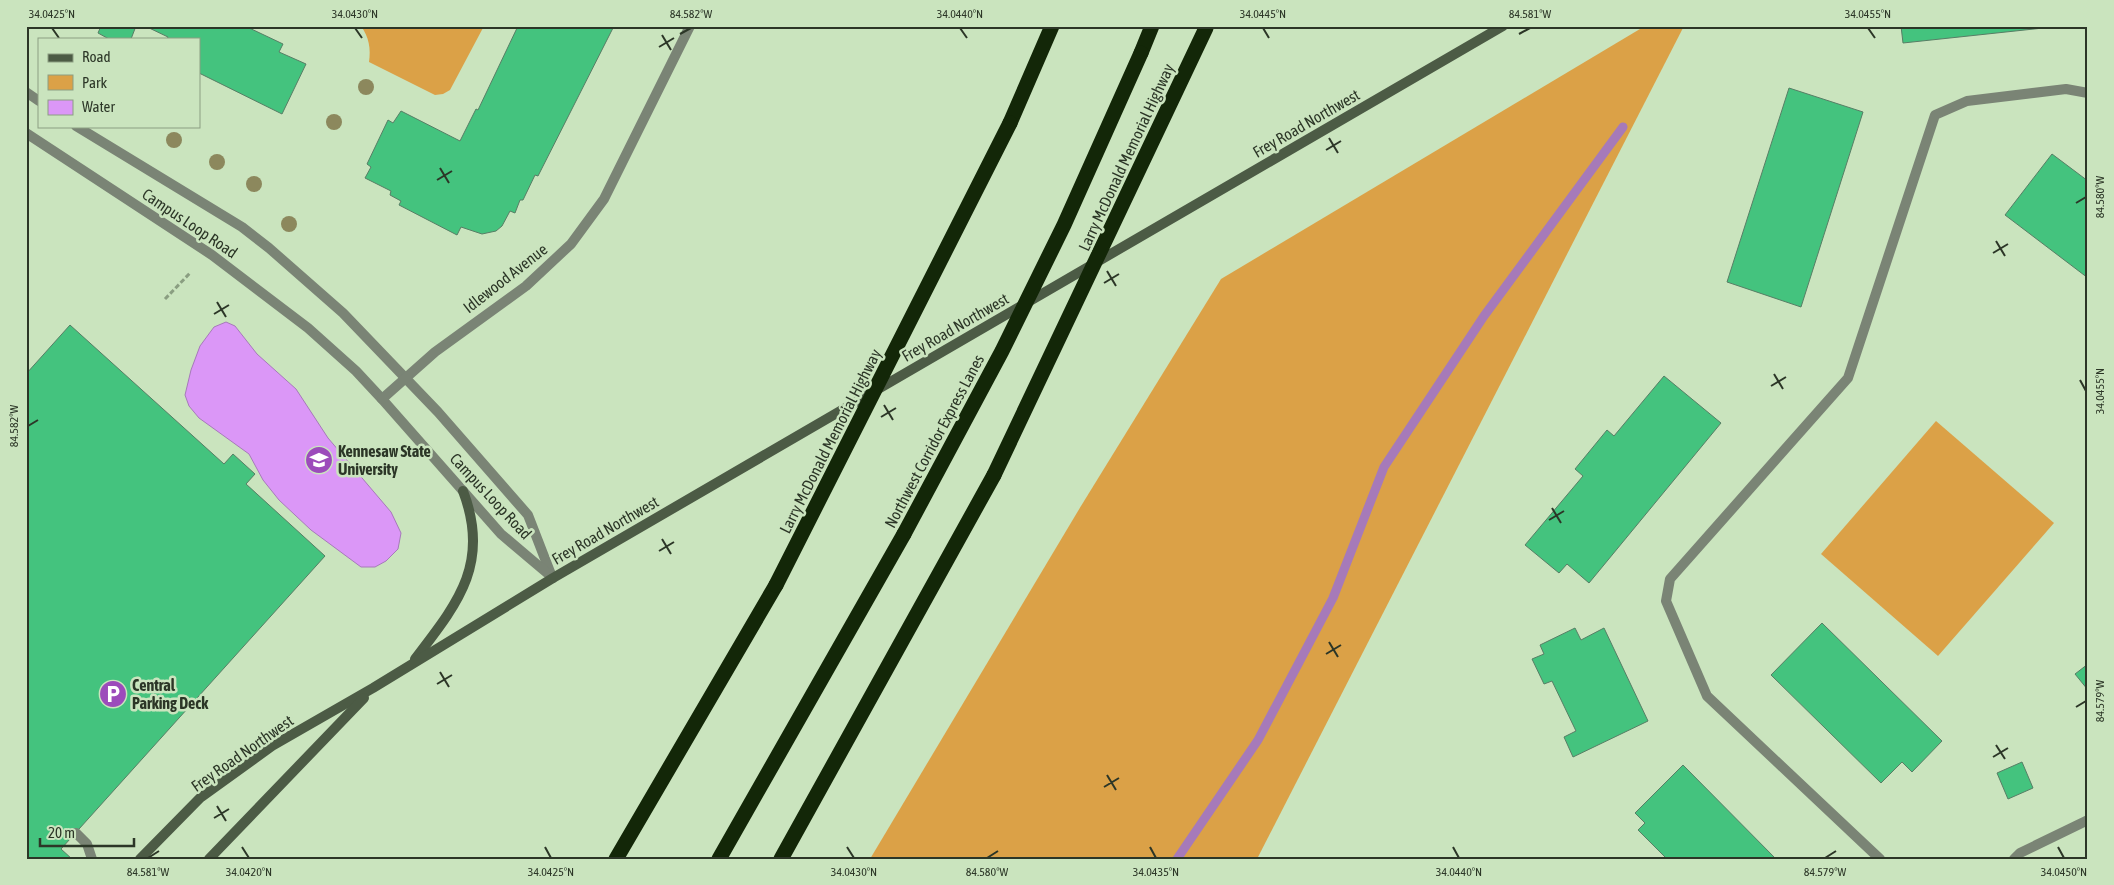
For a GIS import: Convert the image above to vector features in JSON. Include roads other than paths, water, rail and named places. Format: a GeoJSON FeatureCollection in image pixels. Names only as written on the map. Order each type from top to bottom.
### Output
{"type":"FeatureCollection","features":[{"type":"Feature","properties":{"kind":"highway","name":"Larry McDonald Memorial Highway"},"geometry":{"type":"LineString","coordinates":[[616,859],[776,586],[1010,123],[1052,26]]}},
{"type":"Feature","properties":{"kind":"highway","name":"Northwest Corridor Express Lanes"},"geometry":{"type":"LineString","coordinates":[[719,859],[904,534],[1002,351],[1052,250],[1152,26]]}},
{"type":"Feature","properties":{"kind":"highway","name":"Larry McDonald Memorial Highway"},"geometry":{"type":"LineString","coordinates":[[781,859],[994,475],[1207,27]]}},
{"type":"Feature","properties":{"kind":"main road","name":"Frey Road Northwest"},"geometry":{"type":"LineString","coordinates":[[140,859],[200,798],[272,746],[373,688],[553,578],[1503,26]]}},
{"type":"Feature","properties":{"kind":"main road"},"geometry":{"type":"LineString","coordinates":[[410,665],[446,618],[468,577],[472,557],[473,534],[471,517],[463,491]]}},
{"type":"Feature","properties":{"kind":"main road","name":"Frey Road Northwest"},"geometry":{"type":"LineString","coordinates":[[210,859],[229,836],[373,688]]}},
{"type":"Feature","properties":{"kind":"street","name":"Idlewood Avenue"},"geometry":{"type":"LineString","coordinates":[[382,399],[462,331],[526,286],[565,250],[604,200],[690,26]]}},
{"type":"Feature","properties":{"kind":"street"},"geometry":{"type":"LineString","coordinates":[[1880,859],[1707,696],[1666,601],[1670,579],[1848,378],[1935,115],[1966,100],[2066,89],[2088,93]]}},
{"type":"Feature","properties":{"kind":"street"},"geometry":{"type":"LineString","coordinates":[[26,92],[38,100]]}},
{"type":"Feature","properties":{"kind":"street","name":"Campus Loop Road"},"geometry":{"type":"LineString","coordinates":[[79,128],[242,227],[276,253],[343,313],[406,377],[528,515],[553,578]]}},
{"type":"Feature","properties":{"kind":"street","name":"Campus Loop Road"},"geometry":{"type":"LineString","coordinates":[[26,133],[174,230],[259,289],[320,339],[382,399],[501,534],[553,578]]}},
{"type":"Feature","properties":{"kind":"street"},"geometry":{"type":"LineString","coordinates":[[2014,859],[2020,853],[2088,820]]}},
{"type":"Feature","properties":{"kind":"street"},"geometry":{"type":"LineString","coordinates":[[76,833],[87,844],[92,859]]}},
{"type":"Feature","properties":{"kind":"water"},"geometry":{"type":"Polygon","coordinates":[[[226,322],[235,326],[257,354],[296,389],[328,438],[391,512],[401,533],[398,549],[386,561],[375,567],[361,567],[311,530],[279,500],[263,480],[249,454],[199,418],[189,406],[185,395],[191,370],[200,346],[214,327],[226,322]]]}},
{"type":"Feature","properties":{"kind":"waterway"},"geometry":{"type":"LineString","coordinates":[[1177,859],[1258,740],[1333,598],[1384,467],[1484,316],[1623,127]]}},
{"type":"Feature","properties":{"kind":"place","name":"Kennesaw State University"},"geometry":{"type":"Point","coordinates":[319,460]}},
{"type":"Feature","properties":{"kind":"place","name":"Central Parking Deck"},"geometry":{"type":"Point","coordinates":[113,694]}}]}
